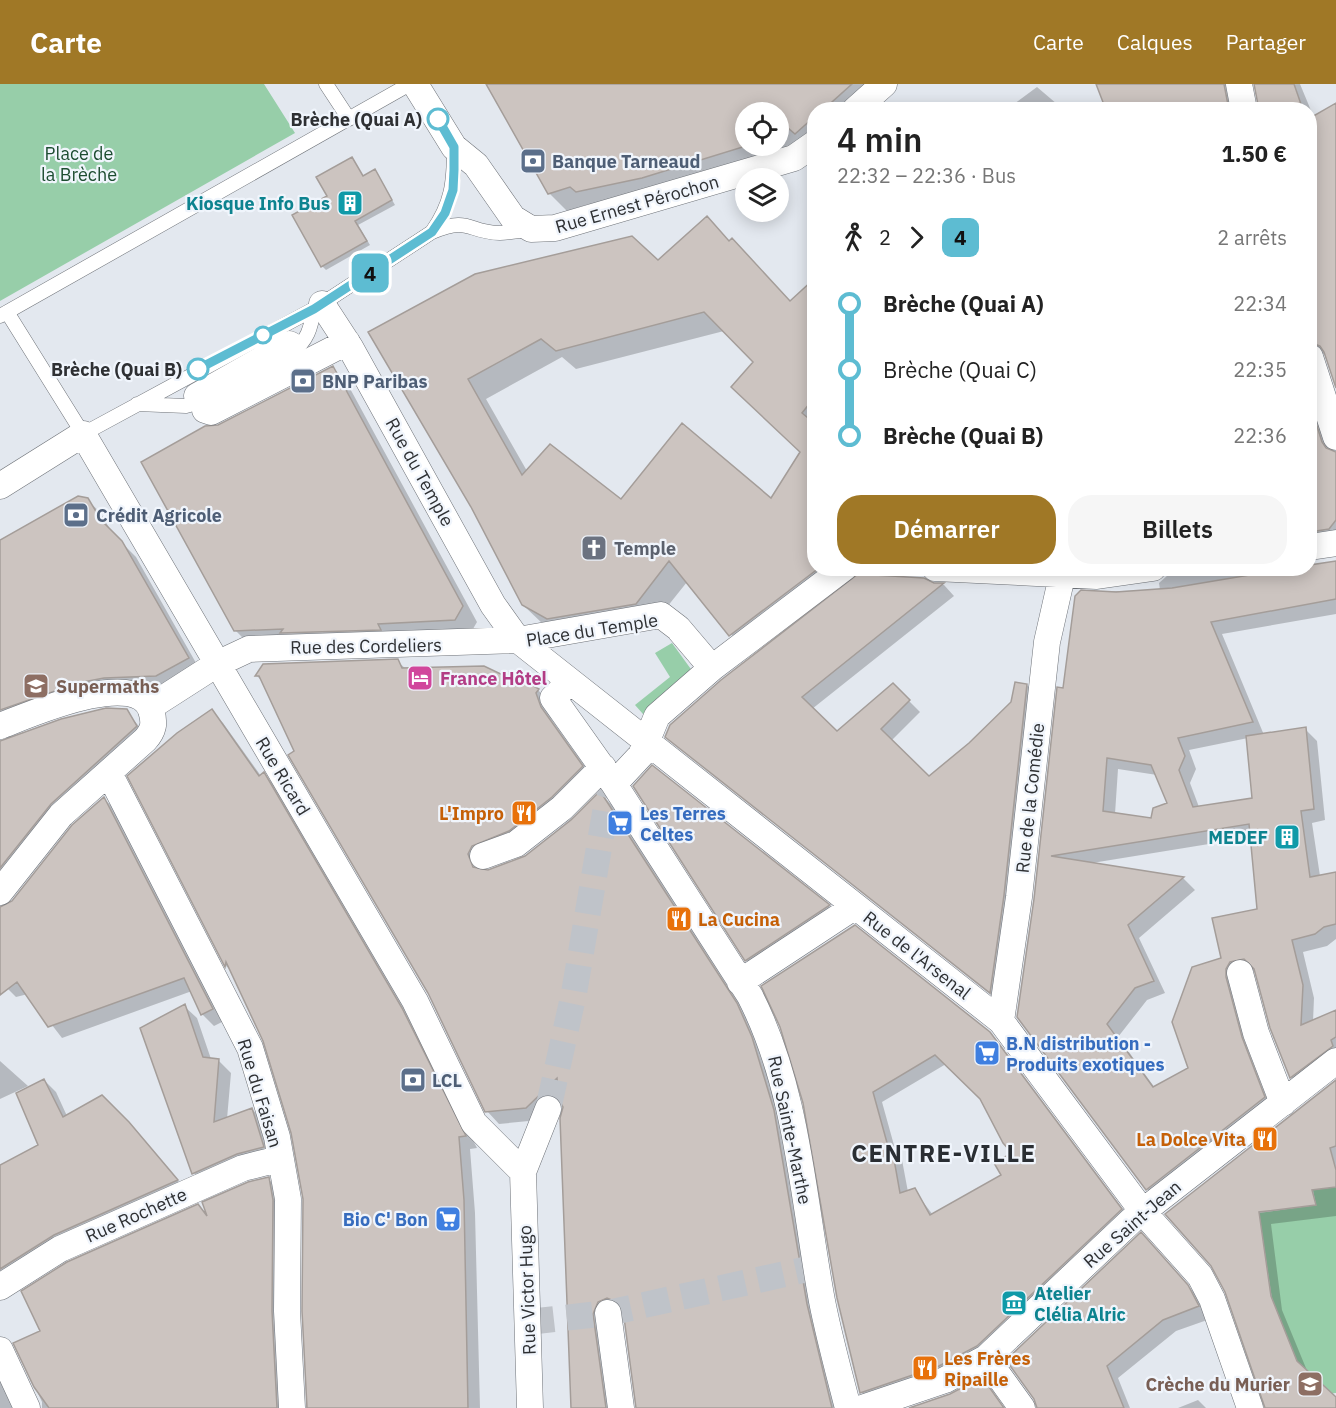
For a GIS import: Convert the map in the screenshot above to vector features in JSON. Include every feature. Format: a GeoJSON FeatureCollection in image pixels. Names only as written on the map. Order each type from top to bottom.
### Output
{"type":"FeatureCollection","features":[{"type":"Feature","properties":{"kind":"street","name":"Rue Ernest Pérochon"},"geometry":{"type":"LineString","coordinates":[[415,84],[454,147],[476,165],[513,218],[531,229],[555,228],[794,158],[807,149]]}},
{"type":"Feature","properties":{"kind":"street"},"geometry":{"type":"LineString","coordinates":[[864,102],[884,84]]}},
{"type":"Feature","properties":{"kind":"street"},"geometry":{"type":"LineString","coordinates":[[1239,84],[1242,102]]}},
{"type":"Feature","properties":{"kind":"street","name":"Rue du Temple"},"geometry":{"type":"LineString","coordinates":[[318,306],[347,342],[493,605],[518,640]]}},
{"type":"Feature","properties":{"kind":"street"},"geometry":{"type":"LineString","coordinates":[[291,345],[289,344],[201,403],[211,412],[347,342]]}},
{"type":"Feature","properties":{"kind":"street"},"geometry":{"type":"LineString","coordinates":[[1317,379],[1336,437]]}},
{"type":"Feature","properties":{"kind":"street"},"geometry":{"type":"LineString","coordinates":[[0,486],[83,434]]}},
{"type":"Feature","properties":{"kind":"street","name":"Rue Ricard"},"geometry":{"type":"LineString","coordinates":[[83,434],[415,1001],[474,1123],[523,1172]]}},
{"type":"Feature","properties":{"kind":"street"},"geometry":{"type":"LineString","coordinates":[[1317,546],[1336,543]]}},
{"type":"Feature","properties":{"kind":"street"},"geometry":{"type":"LineString","coordinates":[[483,856],[516,844],[608,775],[641,755],[657,716],[712,668],[833,576]]}},
{"type":"Feature","properties":{"kind":"street","name":"Rue de la Comédie"},"geometry":{"type":"LineString","coordinates":[[1002,1021],[1019,897],[1047,642],[1062,576]]}},
{"type":"Feature","properties":{"kind":"street","name":"Place du Temple"},"geometry":{"type":"LineString","coordinates":[[518,640],[661,615],[678,628],[712,668]]}},
{"type":"Feature","properties":{"kind":"street","name":"Rue des Cordeliers"},"geometry":{"type":"LineString","coordinates":[[150,707],[217,664],[249,649],[518,640]]}},
{"type":"Feature","properties":{"kind":"street","name":"Place du Temple"},"geometry":{"type":"LineString","coordinates":[[518,640],[646,743]]}},
{"type":"Feature","properties":{"kind":"street"},"geometry":{"type":"LineString","coordinates":[[570,682],[553,698],[608,775]]}},
{"type":"Feature","properties":{"kind":"street"},"geometry":{"type":"LineString","coordinates":[[0,726],[63,703],[116,691],[139,696],[150,707],[154,723],[152,732],[109,774],[61,815],[0,892]]}},
{"type":"Feature","properties":{"kind":"street","name":"Rue de l'Arsenal"},"geometry":{"type":"LineString","coordinates":[[646,743],[1002,1021],[1143,1212],[1200,1276],[1212,1299],[1250,1408]]}},
{"type":"Feature","properties":{"kind":"street","name":"Rue du Faisan"},"geometry":{"type":"LineString","coordinates":[[109,774],[250,1048],[277,1137],[279,1159],[288,1199],[287,1311],[292,1408]]}},
{"type":"Feature","properties":{"kind":"street","name":"Rue Sainte-Marthe"},"geometry":{"type":"LineString","coordinates":[[608,775],[740,982],[763,1023],[771,1044],[790,1114],[822,1303],[848,1408]]}},
{"type":"Feature","properties":{"kind":"street"},"geometry":{"type":"LineString","coordinates":[[740,982],[854,907]]}},
{"type":"Feature","properties":{"kind":"street"},"geometry":{"type":"LineString","coordinates":[[1240,973],[1256,1033],[1283,1103]]}},
{"type":"Feature","properties":{"kind":"street","name":"Rue Saint-Jean"},"geometry":{"type":"LineString","coordinates":[[861,1408],[945,1380],[986,1358],[1143,1212],[1336,1061]]}},
{"type":"Feature","properties":{"kind":"street","name":"Rue Victor Hugo"},"geometry":{"type":"LineString","coordinates":[[530,1408],[523,1172],[548,1109]]}},
{"type":"Feature","properties":{"kind":"street","name":"Rue Rochette"},"geometry":{"type":"LineString","coordinates":[[0,1287],[60,1249],[243,1168],[279,1159]]}},
{"type":"Feature","properties":{"kind":"street"},"geometry":{"type":"LineString","coordinates":[[608,1313],[621,1408]]}},
{"type":"Feature","properties":{"kind":"street"},"geometry":{"type":"LineString","coordinates":[[0,1350],[14,1397]]}},
{"type":"Feature","properties":{"kind":"street"},"geometry":{"type":"LineString","coordinates":[[986,1358],[1022,1408]]}},
{"type":"Feature","properties":{"kind":"lane"},"geometry":{"type":"LineString","coordinates":[[326,84],[349,119]]}},
{"type":"Feature","properties":{"kind":"lane"},"geometry":{"type":"LineString","coordinates":[[410,84],[3,314],[83,434],[318,306],[432,232],[452,224],[466,224],[498,233],[531,229]]}},
{"type":"Feature","properties":{"kind":"lane"},"geometry":{"type":"LineString","coordinates":[[432,232],[445,213],[453,190],[454,147]]}},
{"type":"Feature","properties":{"kind":"lane"},"geometry":{"type":"LineString","coordinates":[[137,404],[186,406],[213,397],[294,351],[310,330],[318,306]]}},
{"type":"Feature","properties":{"kind":"green space","name":"Place de la Brèche"},"geometry":{"type":"Polygon","coordinates":[[[0,84],[264,84],[295,133],[0,301],[0,84]]]}},
{"type":"Feature","properties":{"kind":"green space"},"geometry":{"type":"Polygon","coordinates":[[[672,643],[693,672],[643,714],[635,705],[670,677],[655,653],[672,643]]]}},
{"type":"Feature","properties":{"kind":"green space"},"geometry":{"type":"Polygon","coordinates":[[[1336,1187],[1336,1393],[1287,1398],[1259,1213],[1316,1205],[1313,1190],[1336,1187]]]}},
{"type":"Feature","properties":{"kind":"building"},"geometry":{"type":"Polygon","coordinates":[[[486,84],[852,84],[832,102],[807,102],[807,123],[795,134],[789,129],[789,102],[735,102],[735,149],[642,178],[576,192],[570,187],[548,194],[486,84]]]}},
{"type":"Feature","properties":{"kind":"building"},"geometry":{"type":"Polygon","coordinates":[[[1096,84],[1224,84],[1227,102],[1103,102],[1096,84]]]}},
{"type":"Feature","properties":{"kind":"building"},"geometry":{"type":"Polygon","coordinates":[[[1254,84],[1294,84],[1300,102],[1257,102],[1254,84]]]}},
{"type":"Feature","properties":{"kind":"building"},"geometry":{"type":"Polygon","coordinates":[[[1336,103],[1336,388],[1324,352],[1317,345],[1317,114],[1336,103]]]}},
{"type":"Feature","properties":{"kind":"building"},"geometry":{"type":"Polygon","coordinates":[[[352,157],[363,176],[375,169],[392,200],[355,221],[367,241],[321,267],[292,215],[327,196],[316,177],[352,157]]]}},
{"type":"Feature","properties":{"kind":"building"},"geometry":{"type":"Polygon","coordinates":[[[707,216],[729,241],[732,238],[790,301],[807,285],[807,407],[802,413],[807,417],[808,576],[729,636],[669,561],[636,604],[547,619],[522,605],[471,507],[368,332],[475,274],[632,236],[658,260],[707,216]],[[704,312],[556,351],[541,339],[468,379],[522,475],[550,444],[621,499],[682,423],[771,498],[800,452],[731,387],[753,362],[704,312]]]}},
{"type":"Feature","properties":{"kind":"building"},"geometry":{"type":"Polygon","coordinates":[[[333,366],[463,606],[455,620],[378,624],[381,630],[280,633],[283,629],[234,631],[141,462],[205,426],[218,425],[333,366]]]}},
{"type":"Feature","properties":{"kind":"building"},"geometry":{"type":"Polygon","coordinates":[[[1317,426],[1326,448],[1336,452],[1336,520],[1329,529],[1317,531],[1317,426]]]}},
{"type":"Feature","properties":{"kind":"building"},"geometry":{"type":"Polygon","coordinates":[[[78,496],[88,498],[101,520],[122,541],[189,658],[156,676],[104,678],[78,683],[0,710],[0,540],[78,496]]]}},
{"type":"Feature","properties":{"kind":"building"},"geometry":{"type":"Polygon","coordinates":[[[1336,561],[1336,599],[1211,622],[1253,722],[1178,738],[1185,756],[1179,770],[1193,807],[1252,798],[1246,736],[1306,727],[1314,809],[1301,811],[1310,877],[1336,872],[1336,924],[1324,927],[1315,934],[1292,940],[1303,985],[1301,1025],[1336,1010],[1336,1037],[1331,1040],[1333,1046],[1290,1078],[1270,1028],[1254,969],[1244,959],[1230,962],[1226,969],[1226,977],[1242,1037],[1265,1097],[1146,1190],[1017,1017],[1034,899],[1057,687],[1063,688],[1075,596],[1081,590],[1116,592],[1172,588],[1244,576],[1317,576],[1317,564],[1336,561]],[[1107,758],[1103,811],[1151,818],[1153,808],[1167,803],[1151,765],[1107,758]],[[1249,824],[1051,856],[1184,877],[1128,925],[1154,981],[1135,988],[1107,1024],[1153,1087],[1188,1068],[1172,1022],[1192,967],[1221,958],[1212,918],[1257,909],[1249,824]]]}},
{"type":"Feature","properties":{"kind":"building"},"geometry":{"type":"Polygon","coordinates":[[[855,576],[924,578],[934,583],[944,583],[802,697],[837,731],[893,683],[910,700],[881,729],[929,776],[969,743],[1011,702],[1015,682],[1027,684],[1004,895],[990,993],[665,737],[670,725],[721,680],[855,576]]]}},
{"type":"Feature","properties":{"kind":"building"},"geometry":{"type":"Polygon","coordinates":[[[398,659],[402,668],[484,666],[507,677],[509,672],[539,689],[536,693],[541,707],[583,766],[552,797],[509,831],[472,846],[468,854],[473,867],[488,870],[525,856],[571,820],[600,791],[737,1003],[752,1037],[774,1110],[807,1304],[832,1408],[636,1408],[623,1310],[619,1303],[607,1298],[598,1302],[593,1314],[606,1408],[571,1408],[560,1118],[563,1107],[559,1099],[557,1078],[526,1108],[485,1112],[428,993],[288,755],[294,751],[259,676],[255,676],[263,664],[398,659]]]}},
{"type":"Feature","properties":{"kind":"building"},"geometry":{"type":"Polygon","coordinates":[[[106,708],[127,709],[137,726],[51,804],[0,868],[0,741],[61,719],[106,708]]]}},
{"type":"Feature","properties":{"kind":"building"},"geometry":{"type":"Polygon","coordinates":[[[212,709],[259,776],[264,772],[402,1008],[466,1136],[459,1137],[464,1200],[468,1408],[307,1408],[302,1311],[303,1199],[291,1133],[263,1041],[226,962],[225,967],[127,776],[177,733],[212,709]]]}},
{"type":"Feature","properties":{"kind":"building"},"geometry":{"type":"Polygon","coordinates":[[[652,765],[830,905],[745,961],[633,786],[652,765]]]}},
{"type":"Feature","properties":{"kind":"building"},"geometry":{"type":"Polygon","coordinates":[[[104,797],[213,1009],[201,1015],[184,978],[48,1027],[17,982],[0,995],[0,907],[12,901],[72,825],[104,797]]]}},
{"type":"Feature","properties":{"kind":"building"},"geometry":{"type":"Polygon","coordinates":[[[855,925],[990,1032],[1122,1209],[977,1346],[939,1366],[860,1393],[837,1298],[803,1103],[780,1027],[761,986],[855,925]],[[935,1055],[873,1092],[889,1150],[892,1148],[900,1193],[915,1188],[930,1215],[1001,1175],[994,1163],[1012,1153],[1003,1143],[980,1099],[935,1055]]]}},
{"type":"Feature","properties":{"kind":"building"},"geometry":{"type":"Polygon","coordinates":[[[185,1004],[203,1057],[219,1059],[214,1122],[252,1108],[264,1147],[237,1154],[192,1174],[140,1028],[185,1004]]]}},
{"type":"Feature","properties":{"kind":"building"},"geometry":{"type":"Polygon","coordinates":[[[44,1079],[63,1117],[102,1095],[129,1122],[178,1180],[54,1235],[0,1269],[0,1165],[38,1145],[16,1093],[44,1079]]]}},
{"type":"Feature","properties":{"kind":"building"},"geometry":{"type":"Polygon","coordinates":[[[1336,1080],[1336,1146],[1330,1148],[1336,1170],[1336,1187],[1312,1190],[1316,1205],[1259,1212],[1271,1296],[1297,1361],[1336,1397],[1336,1408],[1265,1408],[1225,1292],[1211,1266],[1165,1214],[1336,1080]]]}},
{"type":"Feature","properties":{"kind":"building"},"geometry":{"type":"Polygon","coordinates":[[[269,1177],[273,1200],[272,1311],[277,1408],[49,1408],[34,1387],[13,1343],[40,1331],[21,1291],[67,1262],[198,1204],[207,1216],[202,1202],[248,1182],[269,1177]]]}},
{"type":"Feature","properties":{"kind":"building"},"geometry":{"type":"Polygon","coordinates":[[[1141,1232],[1188,1285],[1199,1306],[1163,1320],[1107,1366],[1124,1408],[1037,1408],[1034,1399],[1006,1360],[1141,1232]]]}},
{"type":"Feature","properties":{"kind":"building"},"geometry":{"type":"Polygon","coordinates":[[[982,1377],[1004,1408],[909,1408],[950,1394],[982,1377]]]}},
{"type":"Feature","properties":{"kind":"tunnel"},"geometry":{"type":"LineString","coordinates":[[549,1105],[574,993],[606,807],[614,784]]}},
{"type":"Feature","properties":{"kind":"tunnel"},"geometry":{"type":"LineString","coordinates":[[528,1322],[608,1313],[817,1267]]}},
{"type":"Feature","properties":{"kind":"bus line","name":"4"},"geometry":{"type":"LineString","coordinates":[[198,369],[314,309],[432,232],[445,213],[453,190],[454,147],[438,119]]}},
{"type":"Feature","properties":{"kind":"place","name":"Brèche (Quai A)"},"geometry":{"type":"Point","coordinates":[438,119]}},
{"type":"Feature","properties":{"kind":"place","name":"Banque Tarneaud"},"geometry":{"type":"Point","coordinates":[533,161]}},
{"type":"Feature","properties":{"kind":"place","name":"Kiosque Info Bus"},"geometry":{"type":"Point","coordinates":[350,203]}},
{"type":"Feature","properties":{"kind":"place","name":"Brèche (Quai B)"},"geometry":{"type":"Point","coordinates":[198,369]}},
{"type":"Feature","properties":{"kind":"place","name":"BNP Paribas"},"geometry":{"type":"Point","coordinates":[303,381]}},
{"type":"Feature","properties":{"kind":"place","name":"Crédit Agricole"},"geometry":{"type":"Point","coordinates":[76,515]}},
{"type":"Feature","properties":{"kind":"place","name":"Temple"},"geometry":{"type":"Point","coordinates":[594,548]}},
{"type":"Feature","properties":{"kind":"place","name":"France Hôtel"},"geometry":{"type":"Point","coordinates":[420,678]}},
{"type":"Feature","properties":{"kind":"place","name":"Supermaths"},"geometry":{"type":"Point","coordinates":[36,686]}},
{"type":"Feature","properties":{"kind":"place","name":"L'Impro"},"geometry":{"type":"Point","coordinates":[524,813]}},
{"type":"Feature","properties":{"kind":"place","name":"Les Terres Celtes"},"geometry":{"type":"Point","coordinates":[620,823]}},
{"type":"Feature","properties":{"kind":"place","name":"MEDEF"},"geometry":{"type":"Point","coordinates":[1287,837]}},
{"type":"Feature","properties":{"kind":"place","name":"La Cucina"},"geometry":{"type":"Point","coordinates":[679,919]}},
{"type":"Feature","properties":{"kind":"place","name":"B.N distribution - Produits exotiques"},"geometry":{"type":"Point","coordinates":[987,1053]}},
{"type":"Feature","properties":{"kind":"place","name":"LCL"},"geometry":{"type":"Point","coordinates":[413,1080]}},
{"type":"Feature","properties":{"kind":"place","name":"La Dolce Vita"},"geometry":{"type":"Point","coordinates":[1265,1139]}},
{"type":"Feature","properties":{"kind":"place","name":"Bio C' Bon"},"geometry":{"type":"Point","coordinates":[448,1219]}},
{"type":"Feature","properties":{"kind":"place","name":"Atelier Clélia Alric"},"geometry":{"type":"Point","coordinates":[1014,1303]}},
{"type":"Feature","properties":{"kind":"place","name":"Les Frères Ripaille"},"geometry":{"type":"Point","coordinates":[925,1368]}},
{"type":"Feature","properties":{"kind":"place","name":"Crèche du Murier"},"geometry":{"type":"Point","coordinates":[1310,1384]}},
{"type":"Feature","properties":{"kind":"district","name":"CENTRE-VILLE"},"geometry":{"type":"Point","coordinates":[944,1153]}}]}
